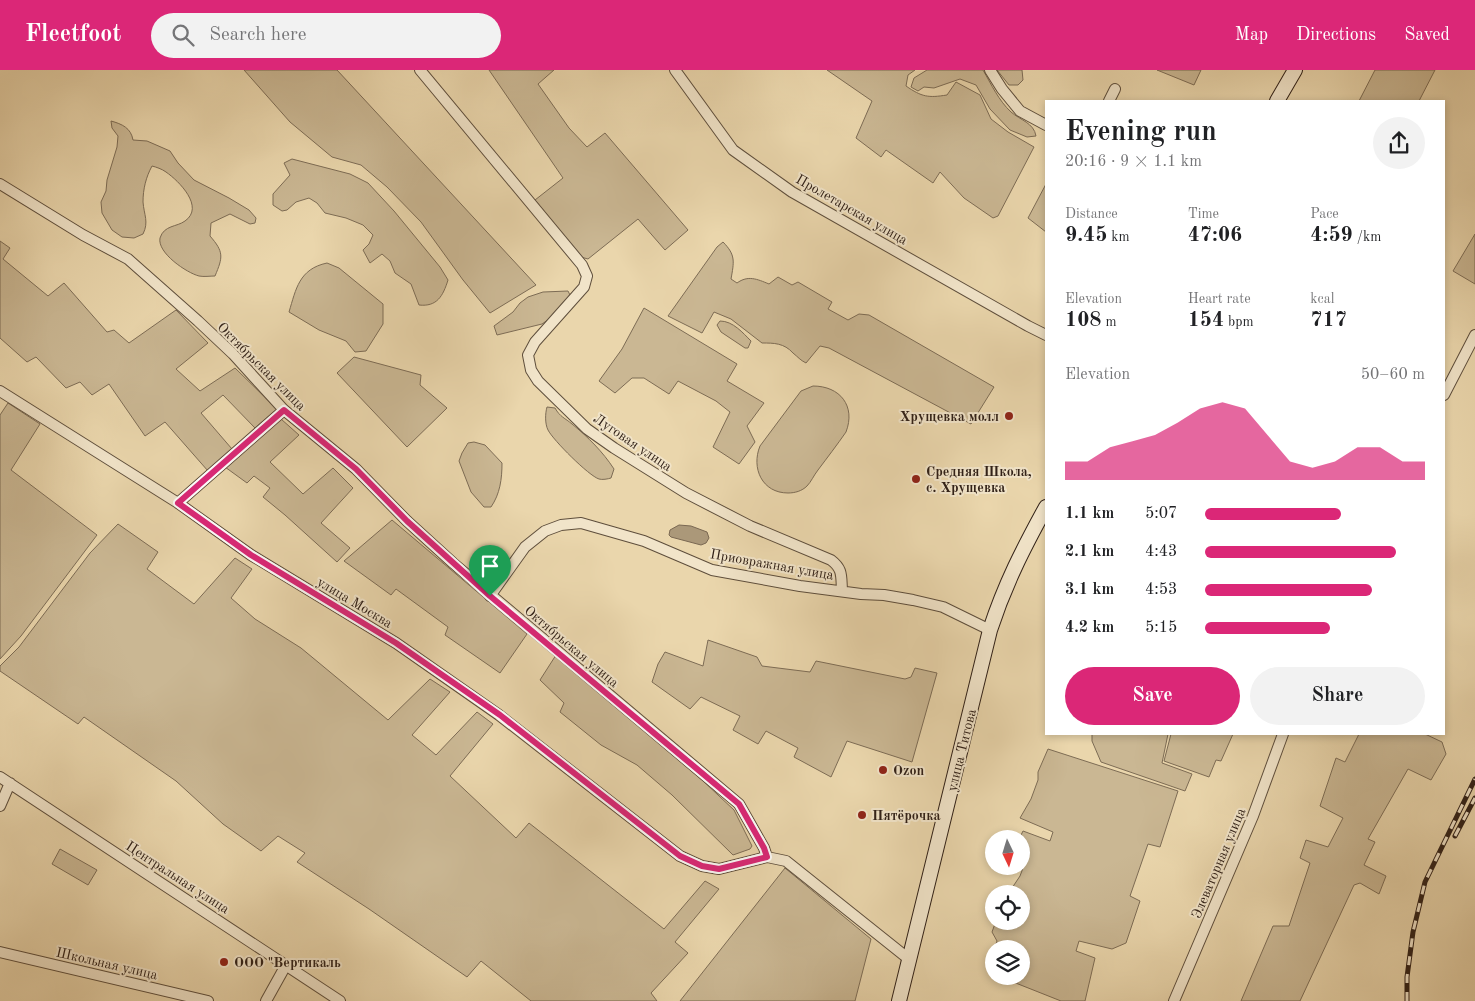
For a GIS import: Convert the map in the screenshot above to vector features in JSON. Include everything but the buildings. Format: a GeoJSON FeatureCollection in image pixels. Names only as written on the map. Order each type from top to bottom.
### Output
{"type":"FeatureCollection","features":[{"type":"Feature","properties":{"kind":"main road"},"geometry":{"type":"LineString","coordinates":[[1278,100],[1295,70]]}},
{"type":"Feature","properties":{"kind":"main road","name":"улица Титова"},"geometry":{"type":"LineString","coordinates":[[899,1001],[990,630],[1001,595],[1018,558],[1045,509]]}},
{"type":"Feature","properties":{"kind":"street","name":"Луговая улица"},"geometry":{"type":"LineString","coordinates":[[420,70],[536,207],[582,265],[588,276],[584,287],[535,342],[528,355],[531,370],[538,381],[587,429],[686,493],[750,526],[830,560],[838,566],[841,572],[842,590]]}},
{"type":"Feature","properties":{"kind":"street","name":"Пролетарская улица"},"geometry":{"type":"LineString","coordinates":[[675,70],[733,150],[785,187],[1045,334]]}},
{"type":"Feature","properties":{"kind":"street"},"geometry":{"type":"LineString","coordinates":[[990,70],[1002,89],[1020,111],[1045,124]]}},
{"type":"Feature","properties":{"kind":"street"},"geometry":{"type":"LineString","coordinates":[[1110,100],[1115,89]]}},
{"type":"Feature","properties":{"kind":"street","name":"Октябрьская улица"},"geometry":{"type":"LineString","coordinates":[[0,184],[83,235],[128,259],[226,348],[284,410],[356,469],[407,521],[490,596],[739,804],[764,848],[767,857]]}},
{"type":"Feature","properties":{"kind":"street"},"geometry":{"type":"LineString","coordinates":[[1445,394],[1475,335]]}},
{"type":"Feature","properties":{"kind":"street","name":"улица Москва"},"geometry":{"type":"LineString","coordinates":[[0,391],[178,503],[251,555],[396,643],[500,715],[680,856],[702,866],[719,869],[767,857]]}},
{"type":"Feature","properties":{"kind":"street"},"geometry":{"type":"LineString","coordinates":[[178,503],[284,410]]}},
{"type":"Feature","properties":{"kind":"street","name":"Приовражная улица"},"geometry":{"type":"LineString","coordinates":[[490,596],[525,547],[545,531],[561,525],[581,524],[644,542],[712,570],[800,586],[884,595],[943,607],[990,630]]}},
{"type":"Feature","properties":{"kind":"street","name":"Элеваторная улица"},"geometry":{"type":"LineString","coordinates":[[1174,1001],[1253,816],[1283,735]]}},
{"type":"Feature","properties":{"kind":"street","name":"Центральная улица"},"geometry":{"type":"LineString","coordinates":[[0,777],[340,1001]]}},
{"type":"Feature","properties":{"kind":"street"},"geometry":{"type":"LineString","coordinates":[[0,806],[10,783]]}},
{"type":"Feature","properties":{"kind":"street"},"geometry":{"type":"LineString","coordinates":[[767,857],[786,861],[910,960]]}},
{"type":"Feature","properties":{"kind":"street","name":"Школьная улица"},"geometry":{"type":"LineString","coordinates":[[0,952],[208,1001]]}},
{"type":"Feature","properties":{"kind":"street"},"geometry":{"type":"LineString","coordinates":[[266,1001],[286,965]]}},
{"type":"Feature","properties":{"kind":"shaded area"},"geometry":{"type":"Polygon","coordinates":[[[244,70],[337,70],[536,285],[490,313],[463,280],[421,222],[387,187],[361,165],[332,157],[290,122],[244,70]]]}},
{"type":"Feature","properties":{"kind":"shaded area"},"geometry":{"type":"Polygon","coordinates":[[[489,70],[554,70],[538,84],[569,128],[587,147],[605,133],[688,230],[665,250],[638,219],[588,259],[581,257],[535,200],[563,178],[489,70]]]}},
{"type":"Feature","properties":{"kind":"shaded area"},"geometry":{"type":"Polygon","coordinates":[[[827,70],[915,70],[908,75],[906,86],[921,94],[930,96],[947,95],[956,82],[980,95],[991,119],[1008,132],[1034,147],[998,216],[993,218],[964,198],[940,172],[933,183],[886,150],[881,157],[856,138],[872,101],[827,70]]]}},
{"type":"Feature","properties":{"kind":"shaded area"},"geometry":{"type":"Polygon","coordinates":[[[927,70],[983,70],[1003,103],[1011,112],[1033,128],[1036,136],[1027,137],[1010,130],[990,109],[976,85],[960,79],[934,88],[924,87],[918,91],[911,87],[914,78],[927,70]]]}},
{"type":"Feature","properties":{"kind":"shaded area"},"geometry":{"type":"Polygon","coordinates":[[[997,70],[1022,70],[1023,80],[1018,85],[1009,85],[997,70]]]}},
{"type":"Feature","properties":{"kind":"shaded area"},"geometry":{"type":"Polygon","coordinates":[[[1157,70],[1201,70],[1194,85],[1157,70]]]}},
{"type":"Feature","properties":{"kind":"shaded area"},"geometry":{"type":"Polygon","coordinates":[[[1375,70],[1435,70],[1420,100],[1360,100],[1375,70]]]}},
{"type":"Feature","properties":{"kind":"shaded area"},"geometry":{"type":"Polygon","coordinates":[[[111,121],[125,127],[130,132],[133,140],[147,141],[170,151],[194,180],[249,210],[256,218],[255,223],[250,224],[230,214],[211,223],[210,236],[218,246],[221,255],[220,264],[215,276],[194,274],[174,262],[163,250],[160,238],[164,231],[185,221],[192,209],[188,195],[183,188],[161,169],[152,166],[145,183],[143,202],[146,222],[143,234],[134,238],[122,237],[112,230],[102,213],[101,202],[106,191],[107,180],[117,147],[118,136],[112,128],[111,121]]]}},
{"type":"Feature","properties":{"kind":"shaded area"},"geometry":{"type":"Polygon","coordinates":[[[292,159],[350,174],[368,183],[394,211],[440,267],[448,280],[444,291],[438,299],[430,304],[419,305],[411,284],[395,273],[390,261],[382,254],[370,263],[363,250],[369,244],[373,235],[363,225],[346,218],[325,213],[317,203],[309,198],[296,202],[287,210],[282,211],[273,205],[273,194],[290,175],[284,163],[292,159]]]}},
{"type":"Feature","properties":{"kind":"shaded area"},"geometry":{"type":"Polygon","coordinates":[[[1045,186],[1045,231],[1028,218],[1045,186]]]}},
{"type":"Feature","properties":{"kind":"shaded area"},"geometry":{"type":"Polygon","coordinates":[[[1475,234],[1475,284],[1453,271],[1475,234]]]}},
{"type":"Feature","properties":{"kind":"shaded area"},"geometry":{"type":"Polygon","coordinates":[[[0,241],[10,248],[3,259],[48,296],[64,283],[107,332],[114,330],[129,343],[176,310],[208,343],[176,369],[200,391],[235,368],[277,409],[255,428],[223,395],[201,413],[232,449],[208,471],[165,422],[145,436],[109,384],[92,395],[80,382],[66,388],[36,357],[27,362],[0,338],[0,241]]]}},
{"type":"Feature","properties":{"kind":"shaded area"},"geometry":{"type":"Polygon","coordinates":[[[723,242],[733,259],[731,279],[737,283],[749,278],[769,284],[778,277],[792,285],[798,282],[832,302],[828,309],[848,320],[859,314],[869,315],[994,387],[971,424],[829,348],[820,346],[806,363],[786,347],[762,343],[731,319],[714,312],[702,333],[668,316],[717,247],[723,242]]]}},
{"type":"Feature","properties":{"kind":"shaded area"},"geometry":{"type":"Polygon","coordinates":[[[327,263],[339,268],[383,304],[383,324],[366,351],[355,352],[346,341],[319,330],[289,312],[300,281],[310,270],[327,263]]]}},
{"type":"Feature","properties":{"kind":"shaded area"},"geometry":{"type":"Polygon","coordinates":[[[568,291],[570,295],[552,317],[542,324],[497,335],[494,326],[513,312],[528,297],[543,292],[568,291]]]}},
{"type":"Feature","properties":{"kind":"shaded area"},"geometry":{"type":"Polygon","coordinates":[[[644,308],[737,364],[727,381],[764,403],[747,426],[755,442],[739,464],[713,447],[730,412],[716,401],[678,381],[669,394],[644,378],[632,378],[615,393],[599,381],[622,349],[644,308]]]}},
{"type":"Feature","properties":{"kind":"shaded area"},"geometry":{"type":"Polygon","coordinates":[[[720,321],[733,325],[745,334],[751,341],[748,348],[745,348],[721,332],[717,325],[720,321]]]}},
{"type":"Feature","properties":{"kind":"shaded area"},"geometry":{"type":"Polygon","coordinates":[[[354,357],[421,375],[420,385],[447,408],[407,447],[337,373],[354,357]]]}},
{"type":"Feature","properties":{"kind":"shaded area"},"geometry":{"type":"Polygon","coordinates":[[[813,386],[831,390],[843,399],[849,414],[849,423],[846,432],[807,486],[796,492],[779,492],[765,484],[758,471],[757,463],[760,446],[801,391],[813,386]]]}},
{"type":"Feature","properties":{"kind":"shaded area"},"geometry":{"type":"Polygon","coordinates":[[[8,403],[40,424],[11,470],[97,535],[21,636],[0,659],[0,415],[8,403]]]}},
{"type":"Feature","properties":{"kind":"shaded area"},"geometry":{"type":"Polygon","coordinates":[[[547,407],[555,408],[600,451],[614,469],[611,478],[600,479],[594,476],[580,465],[551,435],[547,428],[547,407]]]}},
{"type":"Feature","properties":{"kind":"shaded area"},"geometry":{"type":"Polygon","coordinates":[[[281,419],[299,435],[270,462],[303,494],[333,468],[353,488],[321,523],[350,548],[337,562],[263,497],[270,488],[254,476],[247,483],[225,467],[281,419]]]}},
{"type":"Feature","properties":{"kind":"shaded area"},"geometry":{"type":"Polygon","coordinates":[[[474,442],[485,445],[502,463],[500,486],[497,497],[491,507],[484,507],[471,492],[459,461],[468,443],[474,442]]]}},
{"type":"Feature","properties":{"kind":"shaded area"},"geometry":{"type":"Polygon","coordinates":[[[392,520],[527,634],[500,673],[445,635],[448,627],[396,589],[391,595],[344,561],[392,520]]]}},
{"type":"Feature","properties":{"kind":"shaded area"},"geometry":{"type":"Polygon","coordinates":[[[118,524],[158,552],[147,569],[194,604],[235,558],[252,569],[231,598],[255,619],[301,648],[388,720],[430,679],[450,692],[412,735],[436,755],[477,712],[493,724],[450,776],[516,838],[529,823],[664,929],[705,881],[719,889],[675,942],[688,953],[651,993],[657,1001],[531,1001],[481,961],[467,977],[297,862],[305,853],[278,836],[261,851],[223,824],[176,781],[84,717],[78,724],[0,671],[0,666],[19,647],[90,553],[118,524]]]}},
{"type":"Feature","properties":{"kind":"shaded area"},"geometry":{"type":"Polygon","coordinates":[[[679,525],[691,526],[707,532],[709,538],[706,543],[701,545],[671,537],[669,535],[670,530],[679,525]]]}},
{"type":"Feature","properties":{"kind":"shaded area"},"geometry":{"type":"Polygon","coordinates":[[[708,640],[757,657],[762,666],[810,672],[816,661],[905,679],[911,677],[915,668],[937,673],[912,762],[847,741],[831,777],[794,757],[798,748],[766,731],[758,744],[733,730],[740,716],[701,697],[690,709],[652,682],[658,664],[665,652],[703,666],[708,640]]]}},
{"type":"Feature","properties":{"kind":"shaded area"},"geometry":{"type":"Polygon","coordinates":[[[556,655],[702,780],[734,810],[752,846],[750,849],[733,855],[672,795],[637,765],[601,745],[560,712],[564,703],[540,680],[556,655]]]}},
{"type":"Feature","properties":{"kind":"shaded area"},"geometry":{"type":"Polygon","coordinates":[[[1092,735],[1168,735],[1162,763],[1192,774],[1185,791],[1101,762],[1092,741],[1092,735]]]}},
{"type":"Feature","properties":{"kind":"shaded area"},"geometry":{"type":"Polygon","coordinates":[[[1171,735],[1233,735],[1221,761],[1216,760],[1209,777],[1164,761],[1171,735]]]}},
{"type":"Feature","properties":{"kind":"shaded area"},"geometry":{"type":"Polygon","coordinates":[[[1358,735],[1427,735],[1442,742],[1446,754],[1431,780],[1408,769],[1368,839],[1375,842],[1364,865],[1386,876],[1379,894],[1360,883],[1354,885],[1300,1001],[1241,1001],[1273,926],[1289,926],[1310,863],[1300,858],[1306,840],[1328,847],[1343,818],[1320,806],[1336,758],[1345,762],[1358,735]]]}},
{"type":"Feature","properties":{"kind":"shaded area"},"geometry":{"type":"Polygon","coordinates":[[[1048,749],[1178,791],[1160,847],[1148,844],[1130,896],[1140,901],[1126,943],[1112,949],[1079,941],[1076,951],[1095,958],[1085,1001],[1061,1001],[1021,985],[1030,985],[1030,940],[996,940],[992,932],[993,930],[1030,930],[1030,885],[1014,885],[1020,875],[1030,875],[1030,834],[1050,841],[1053,832],[1020,818],[1031,799],[1038,780],[1038,772],[1048,749]]]}},
{"type":"Feature","properties":{"kind":"shaded area"},"geometry":{"type":"Polygon","coordinates":[[[60,849],[97,870],[88,885],[52,864],[60,849]]]}},
{"type":"Feature","properties":{"kind":"shaded area"},"geometry":{"type":"Polygon","coordinates":[[[785,868],[871,939],[855,1001],[680,1001],[785,868]]]}},
{"type":"Feature","properties":{"kind":"railway"},"geometry":{"type":"LineString","coordinates":[[1407,1001],[1407,977],[1413,932],[1425,882],[1475,779]]}},
{"type":"Feature","properties":{"kind":"railway"},"geometry":{"type":"LineString","coordinates":[[1455,836],[1475,798]]}},
{"type":"Feature","properties":{"kind":"place","name":"Хрущевка молл"},"geometry":{"type":"Point","coordinates":[1009,416]}},
{"type":"Feature","properties":{"kind":"place","name":"Средняя Школа, с. Хрущевка"},"geometry":{"type":"Point","coordinates":[916,479]}},
{"type":"Feature","properties":{"kind":"place","name":"Ozon"},"geometry":{"type":"Point","coordinates":[883,770]}},
{"type":"Feature","properties":{"kind":"place","name":"Пятёрочка"},"geometry":{"type":"Point","coordinates":[862,815]}},
{"type":"Feature","properties":{"kind":"place","name":"ООО \"Вертикаль"},"geometry":{"type":"Point","coordinates":[224,962]}},
{"type":"Feature","properties":{"kind":"route"},"geometry":{"type":"LineString","coordinates":[[284,410],[356,469],[407,521],[490,596],[739,804],[764,848],[767,857],[719,869],[702,866],[680,856],[500,715],[396,643],[251,555],[178,503],[284,410]]}}]}
